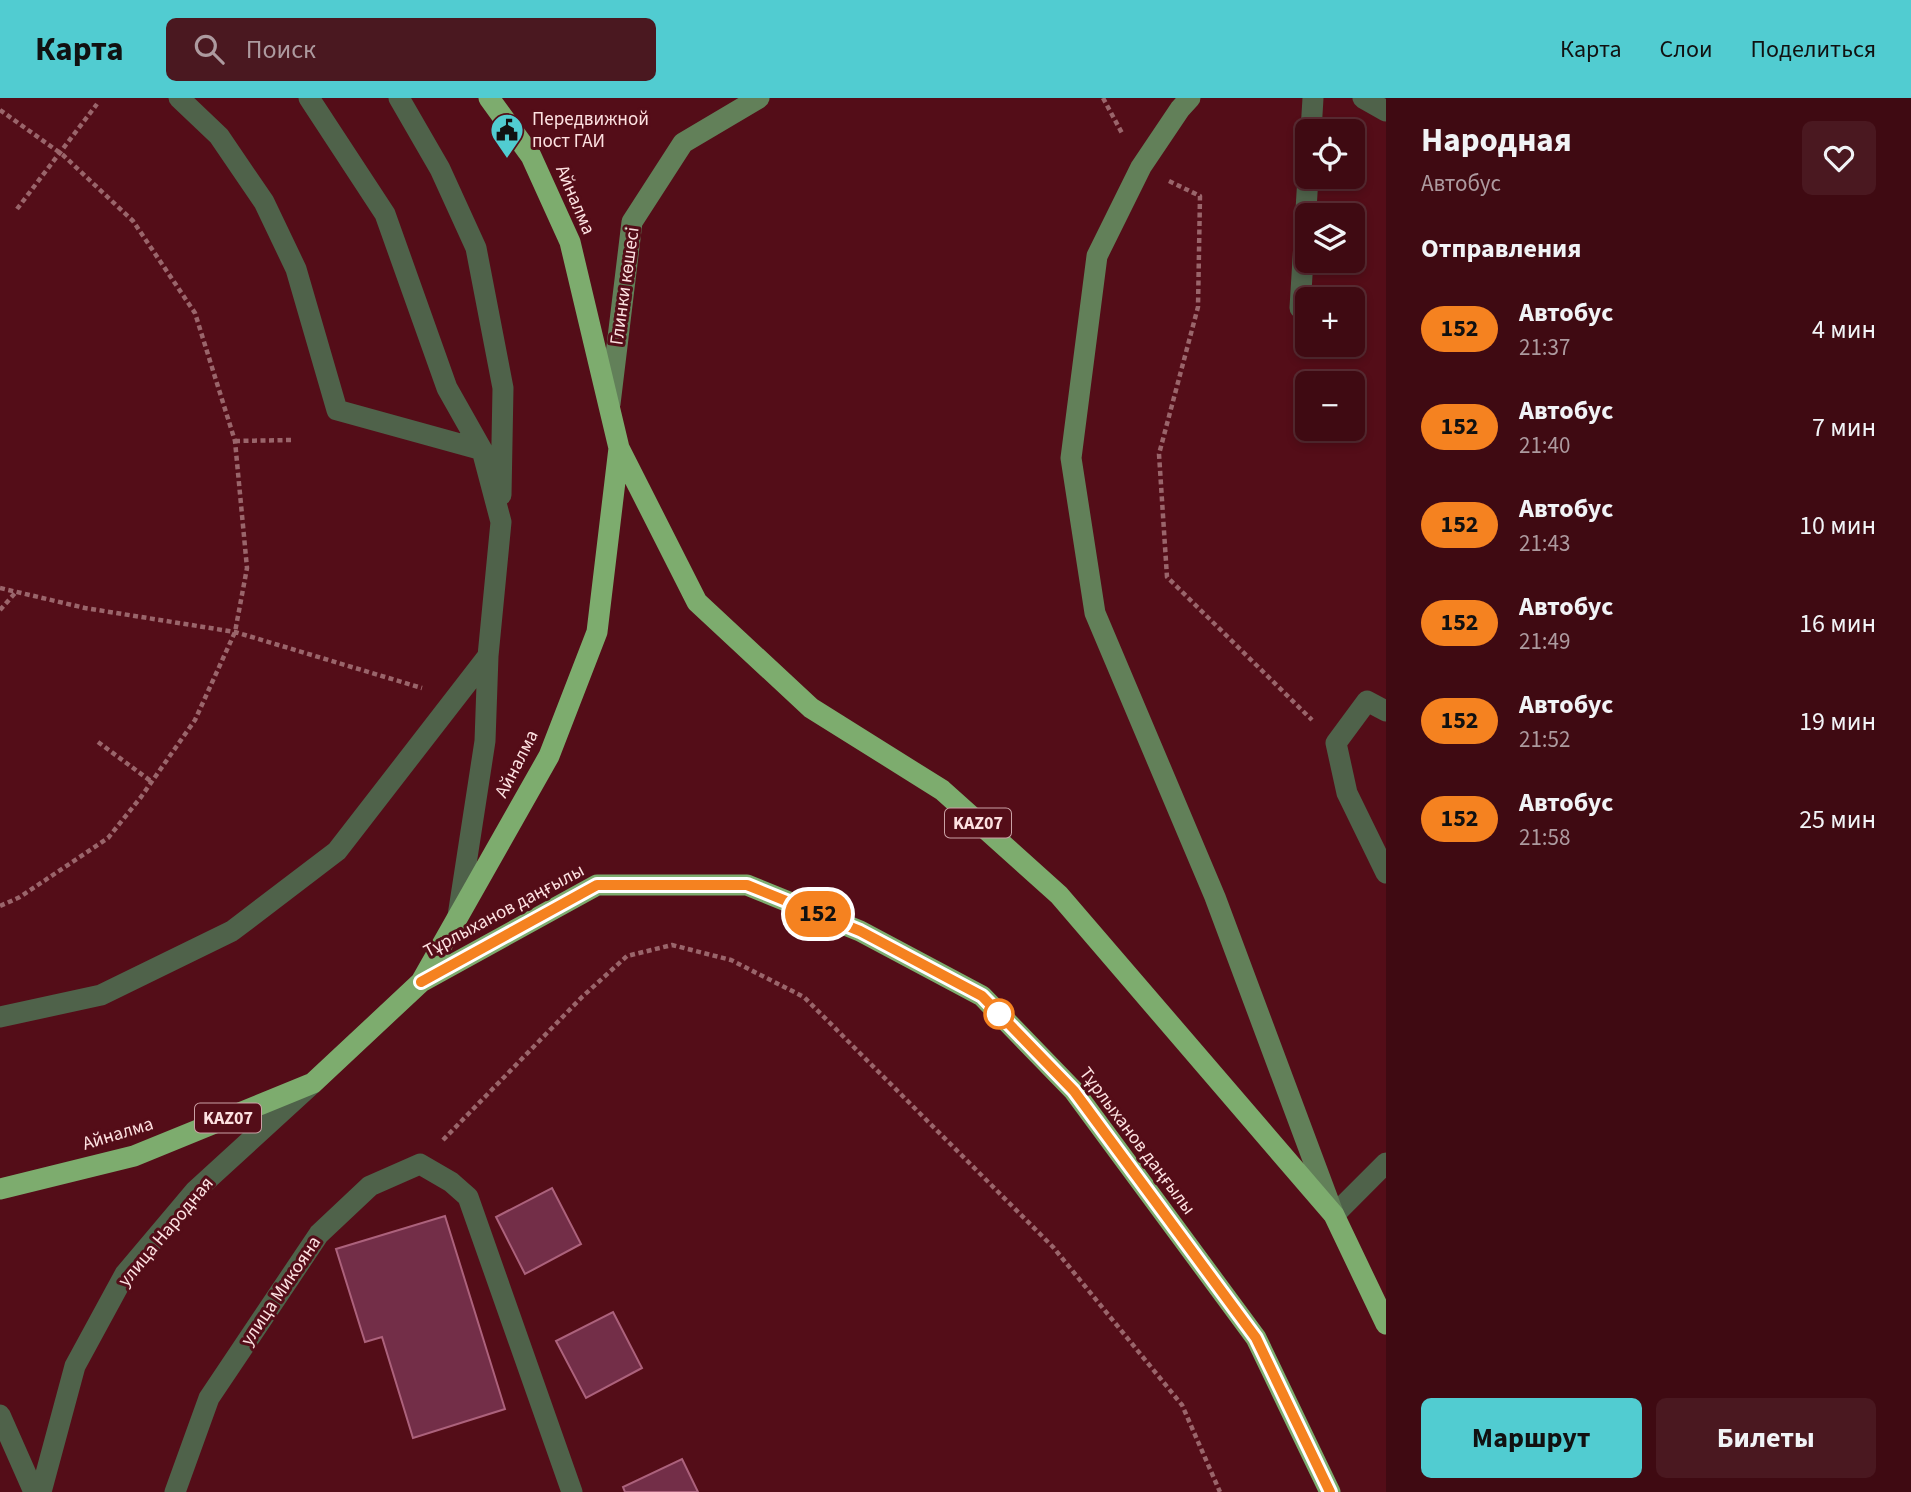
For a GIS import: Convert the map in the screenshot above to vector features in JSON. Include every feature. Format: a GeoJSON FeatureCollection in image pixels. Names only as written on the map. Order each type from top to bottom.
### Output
{"type":"FeatureCollection","features":[{"type":"Feature","properties":{"kind":"highway","name":"Айналма"},"geometry":{"type":"LineString","coordinates":[[0,1189],[134,1156],[313,1083],[421,982],[549,757],[597,632],[619,448],[570,242],[531,156],[489,98]]}},
{"type":"Feature","properties":{"kind":"highway","name":"KAZ07"},"geometry":{"type":"LineString","coordinates":[[619,448],[698,601],[811,708],[942,790],[1059,895],[1334,1215],[1386,1324]]}},
{"type":"Feature","properties":{"kind":"highway","name":"Тұрлыханов даңғылы"},"geometry":{"type":"LineString","coordinates":[[421,982],[597,885],[747,885],[860,931],[982,996],[1074,1091],[1256,1338],[1330,1492]]}},
{"type":"Feature","properties":{"kind":"main road","name":"Глинки көшесі"},"geometry":{"type":"LineString","coordinates":[[610,404],[632,222],[683,144],[759,98]]}},
{"type":"Feature","properties":{"kind":"main road"},"geometry":{"type":"LineString","coordinates":[[1190,98],[1142,167],[1097,257],[1070,458],[1095,613],[1215,897],[1334,1215]]}},
{"type":"Feature","properties":{"kind":"street"},"geometry":{"type":"LineString","coordinates":[[179,98],[219,136],[264,202],[296,269],[337,410],[482,450]]}},
{"type":"Feature","properties":{"kind":"street"},"geometry":{"type":"LineString","coordinates":[[309,98],[385,214],[447,388],[482,450],[500,522]]}},
{"type":"Feature","properties":{"kind":"street"},"geometry":{"type":"LineString","coordinates":[[399,98],[440,169],[476,248],[503,388],[500,522],[488,656],[485,741],[458,916]]}},
{"type":"Feature","properties":{"kind":"street"},"geometry":{"type":"LineString","coordinates":[[1312,119],[1313,98]]}},
{"type":"Feature","properties":{"kind":"street"},"geometry":{"type":"LineString","coordinates":[[1363,98],[1386,111]]}},
{"type":"Feature","properties":{"kind":"street"},"geometry":{"type":"LineString","coordinates":[[1301,287],[1307,189]]}},
{"type":"Feature","properties":{"kind":"street"},"geometry":{"type":"LineString","coordinates":[[0,1017],[101,995],[232,931],[337,851],[488,656]]}},
{"type":"Feature","properties":{"kind":"street"},"geometry":{"type":"LineString","coordinates":[[1386,711],[1367,701],[1336,743],[1347,793],[1386,873]]}},
{"type":"Feature","properties":{"kind":"street","name":"улица Народная"},"geometry":{"type":"LineString","coordinates":[[41,1492],[75,1366],[125,1274],[195,1191],[313,1083]]}},
{"type":"Feature","properties":{"kind":"street"},"geometry":{"type":"LineString","coordinates":[[1334,1215],[1386,1163]]}},
{"type":"Feature","properties":{"kind":"street"},"geometry":{"type":"LineString","coordinates":[[420,1164],[451,1182],[468,1197],[572,1492]]}},
{"type":"Feature","properties":{"kind":"street","name":"улица Микояна"},"geometry":{"type":"LineString","coordinates":[[175,1492],[209,1398],[319,1234],[370,1186],[420,1164]]}},
{"type":"Feature","properties":{"kind":"street"},"geometry":{"type":"LineString","coordinates":[[0,1415],[34,1492]]}},
{"type":"Feature","properties":{"kind":"path"},"geometry":{"type":"LineString","coordinates":[[1103,98],[1142,167],[1200,196],[1198,307],[1159,454],[1167,577],[1336,743]]}},
{"type":"Feature","properties":{"kind":"path"},"geometry":{"type":"LineString","coordinates":[[17,209],[97,104]]}},
{"type":"Feature","properties":{"kind":"path"},"geometry":{"type":"LineString","coordinates":[[0,110],[59,152],[133,221],[195,313],[235,441],[247,568],[235,632],[195,720],[152,782],[108,838],[20,897],[0,906]]}},
{"type":"Feature","properties":{"kind":"path"},"geometry":{"type":"LineString","coordinates":[[235,441],[292,440]]}},
{"type":"Feature","properties":{"kind":"path"},"geometry":{"type":"LineString","coordinates":[[0,588],[85,608],[235,632],[456,698]]}},
{"type":"Feature","properties":{"kind":"path"},"geometry":{"type":"LineString","coordinates":[[0,610],[16,592]]}},
{"type":"Feature","properties":{"kind":"path"},"geometry":{"type":"LineString","coordinates":[[98,742],[152,782]]}},
{"type":"Feature","properties":{"kind":"path"},"geometry":{"type":"LineString","coordinates":[[420,1164],[582,997],[627,956],[672,946],[731,960],[804,998],[1054,1248],[1182,1405],[1220,1492]]}},
{"type":"Feature","properties":{"kind":"building"},"geometry":{"type":"Polygon","coordinates":[[[552,1188],[581,1244],[525,1274],[496,1217],[552,1188]]]}},
{"type":"Feature","properties":{"kind":"building"},"geometry":{"type":"Polygon","coordinates":[[[445,1216],[505,1409],[413,1438],[382,1337],[365,1342],[336,1249],[445,1216]]]}},
{"type":"Feature","properties":{"kind":"building"},"geometry":{"type":"Polygon","coordinates":[[[613,1312],[642,1368],[586,1398],[556,1341],[613,1312]]]}},
{"type":"Feature","properties":{"kind":"building"},"geometry":{"type":"Polygon","coordinates":[[[682,1459],[698,1492],[625,1492],[623,1487],[682,1459]]]}},
{"type":"Feature","properties":{"kind":"bus line","name":"152"},"geometry":{"type":"LineString","coordinates":[[421,982],[597,885],[747,885],[860,931],[982,996],[1074,1091],[1256,1338],[1330,1492]]}},
{"type":"Feature","properties":{"kind":"place","name":"Передвижной пост ГАИ"},"geometry":{"type":"Point","coordinates":[507,160]}}]}
